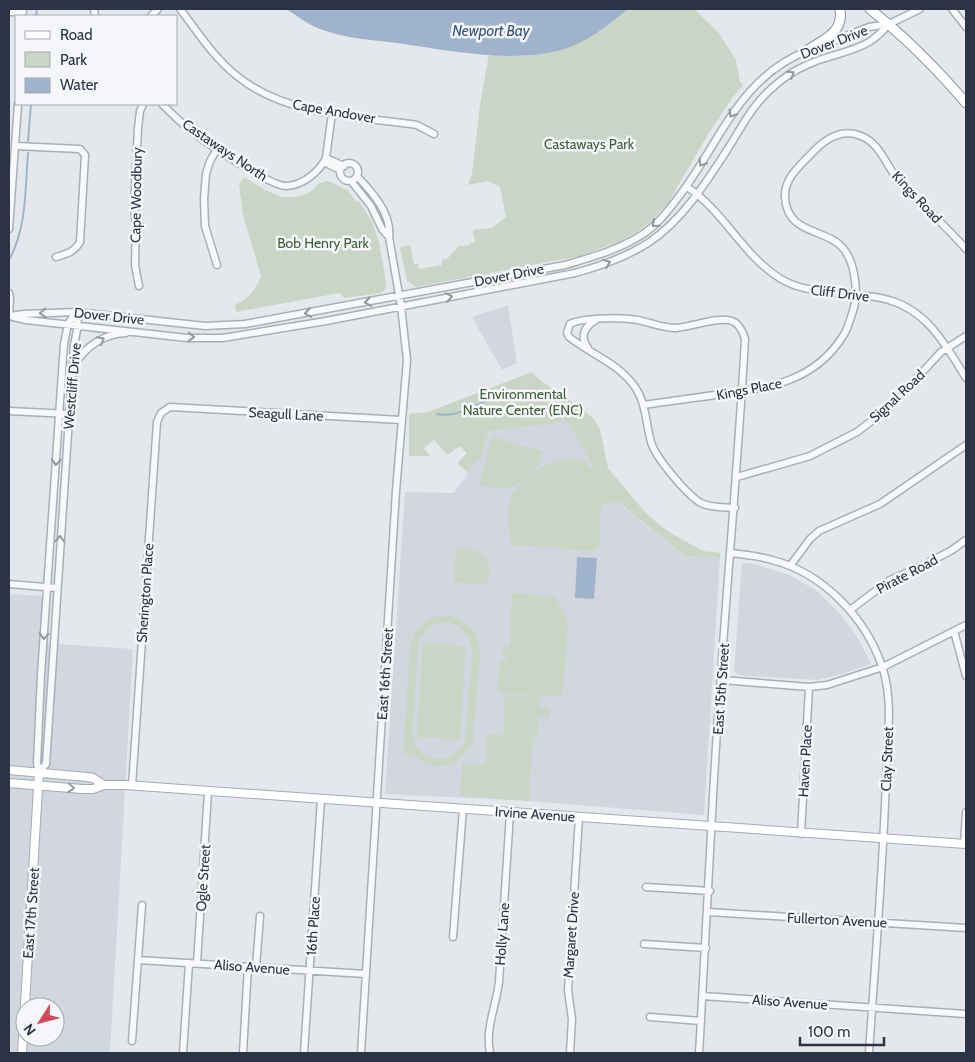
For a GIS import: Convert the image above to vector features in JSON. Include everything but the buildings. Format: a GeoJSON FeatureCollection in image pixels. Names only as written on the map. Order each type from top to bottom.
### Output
{"type":"FeatureCollection","features":[{"type":"Feature","properties":{"kind":"highway"},"geometry":{"type":"LineString","coordinates":[[805,52],[837,30],[841,22],[840,9]]}},
{"type":"Feature","properties":{"kind":"highway"},"geometry":{"type":"LineString","coordinates":[[870,9],[889,24],[945,79],[966,103]]}},
{"type":"Feature","properties":{"kind":"main road","name":"Irvine Avenue"},"geometry":{"type":"LineString","coordinates":[[9,770],[87,777],[93,778],[104,785]]}},
{"type":"Feature","properties":{"kind":"main road","name":"East 17th Street"},"geometry":{"type":"LineString","coordinates":[[22,1053],[39,772]]}},
{"type":"Feature","properties":{"kind":"main road","name":"Irvine Avenue"},"geometry":{"type":"LineString","coordinates":[[9,783],[93,789],[104,785],[132,786],[965,844]]}},
{"type":"Feature","properties":{"kind":"street","name":"Cape Andover"},"geometry":{"type":"LineString","coordinates":[[180,9],[219,59],[246,83],[261,92],[280,101],[300,107],[417,125],[434,134]]}},
{"type":"Feature","properties":{"kind":"street"},"geometry":{"type":"LineString","coordinates":[[889,24],[920,9]]}},
{"type":"Feature","properties":{"kind":"street"},"geometry":{"type":"LineString","coordinates":[[952,9],[966,27]]}},
{"type":"Feature","properties":{"kind":"street"},"geometry":{"type":"LineString","coordinates":[[9,12],[23,12]]}},
{"type":"Feature","properties":{"kind":"street","name":"Dover Drive"},"geometry":{"type":"LineString","coordinates":[[9,316],[76,312],[205,326],[244,324],[565,265],[597,256],[622,246],[644,234],[664,216],[687,187],[735,108],[781,64],[805,52],[869,27],[889,24]]}},
{"type":"Feature","properties":{"kind":"street","name":"Dover Drive"},"geometry":{"type":"LineString","coordinates":[[9,316],[26,320],[187,338],[222,338],[247,335],[575,273],[601,266],[626,255],[659,235],[698,194],[749,113],[763,95],[798,69],[818,60],[861,46],[878,36],[889,24]]}},
{"type":"Feature","properties":{"kind":"street"},"geometry":{"type":"LineString","coordinates":[[9,229],[18,105]]}},
{"type":"Feature","properties":{"kind":"street","name":"Cape Woodbury"},"geometry":{"type":"LineString","coordinates":[[139,286],[135,265],[136,225],[134,206],[138,128],[143,105]]}},
{"type":"Feature","properties":{"kind":"street","name":"Castaways North"},"geometry":{"type":"LineString","coordinates":[[163,105],[190,130],[217,149],[275,184],[286,186],[300,184],[312,176],[325,160]]}},
{"type":"Feature","properties":{"kind":"street"},"geometry":{"type":"LineString","coordinates":[[332,113],[325,160],[342,168]]}},
{"type":"Feature","properties":{"kind":"street","name":"Kings Place"},"geometry":{"type":"LineString","coordinates":[[643,405],[767,388],[794,379],[814,368],[831,353],[844,335],[855,304],[855,282],[847,254],[840,245],[803,228],[795,220],[785,198],[786,188],[790,177],[827,139],[837,135],[854,134],[863,136],[870,142]]}},
{"type":"Feature","properties":{"kind":"street","name":"Kings Road"},"geometry":{"type":"LineString","coordinates":[[870,142],[879,150],[898,180],[966,249]]}},
{"type":"Feature","properties":{"kind":"street"},"geometry":{"type":"LineString","coordinates":[[16,146],[80,149],[85,155],[80,242],[70,253],[56,257]]}},
{"type":"Feature","properties":{"kind":"street"},"geometry":{"type":"LineString","coordinates":[[217,149],[210,161],[206,174],[204,199],[205,226],[217,265]]}},
{"type":"Feature","properties":{"kind":"street"},"geometry":{"type":"LineString","coordinates":[[342,168],[349,164],[354,165],[357,170],[357,176],[351,181]]}},
{"type":"Feature","properties":{"kind":"street"},"geometry":{"type":"LineString","coordinates":[[342,168],[343,179],[351,181],[371,206],[382,229],[389,237]]}},
{"type":"Feature","properties":{"kind":"street","name":"East 16th Street"},"geometry":{"type":"LineString","coordinates":[[357,176],[378,201],[390,226],[389,237],[401,306],[407,360],[401,420],[361,1053]]}},
{"type":"Feature","properties":{"kind":"street","name":"Cliff Drive"},"geometry":{"type":"LineString","coordinates":[[687,187],[698,194],[753,256],[768,270],[783,280],[811,290],[887,299],[911,309],[926,321],[947,348],[966,378]]}},
{"type":"Feature","properties":{"kind":"street"},"geometry":{"type":"LineString","coordinates":[[371,206],[378,201]]}},
{"type":"Feature","properties":{"kind":"street"},"geometry":{"type":"LineString","coordinates":[[9,293],[9,316]]}},
{"type":"Feature","properties":{"kind":"street","name":"Westcliff Drive"},"geometry":{"type":"LineString","coordinates":[[39,772],[37,763],[43,652],[64,344],[68,324],[76,312]]}},
{"type":"Feature","properties":{"kind":"street","name":"Westcliff Drive"},"geometry":{"type":"LineString","coordinates":[[39,772],[46,764],[72,370],[78,325],[76,312]]}},
{"type":"Feature","properties":{"kind":"street","name":"East 15th Street"},"geometry":{"type":"LineString","coordinates":[[596,320],[631,319],[673,328],[726,319],[734,321],[739,326],[745,339],[712,826],[710,891],[699,1053]]}},
{"type":"Feature","properties":{"kind":"street"},"geometry":{"type":"LineString","coordinates":[[596,320],[577,320],[570,324],[567,333],[569,337],[624,373],[636,389],[643,405],[651,444],[684,489],[703,504],[735,508]]}},
{"type":"Feature","properties":{"kind":"street"},"geometry":{"type":"LineString","coordinates":[[590,351],[585,343],[585,330],[589,324],[596,320]]}},
{"type":"Feature","properties":{"kind":"street"},"geometry":{"type":"LineString","coordinates":[[244,324],[247,335]]}},
{"type":"Feature","properties":{"kind":"street"},"geometry":{"type":"LineString","coordinates":[[72,370],[84,351],[101,340],[120,333],[142,332]]}},
{"type":"Feature","properties":{"kind":"street","name":"Signal Road"},"geometry":{"type":"LineString","coordinates":[[736,477],[810,456],[857,432],[890,407],[941,352],[966,336]]}},
{"type":"Feature","properties":{"kind":"street","name":"Seagull Lane"},"geometry":{"type":"LineString","coordinates":[[170,407],[401,420]]}},
{"type":"Feature","properties":{"kind":"street","name":"Sherington Place"},"geometry":{"type":"LineString","coordinates":[[132,786],[157,422],[161,413],[170,407]]}},
{"type":"Feature","properties":{"kind":"street"},"geometry":{"type":"LineString","coordinates":[[9,411],[69,414]]}},
{"type":"Feature","properties":{"kind":"street"},"geometry":{"type":"LineString","coordinates":[[790,566],[818,531],[880,504],[966,445]]}},
{"type":"Feature","properties":{"kind":"street","name":"Pirate Road"},"geometry":{"type":"LineString","coordinates":[[850,610],[890,580],[926,564],[966,540]]}},
{"type":"Feature","properties":{"kind":"street","name":"Clay Street"},"geometry":{"type":"LineString","coordinates":[[731,553],[773,560],[790,566],[818,582],[850,610],[865,631],[883,668],[889,698],[884,839],[869,1053]]}},
{"type":"Feature","properties":{"kind":"street"},"geometry":{"type":"LineString","coordinates":[[9,584],[57,588]]}},
{"type":"Feature","properties":{"kind":"street"},"geometry":{"type":"LineString","coordinates":[[722,680],[809,687],[827,685],[883,668],[966,625]]}},
{"type":"Feature","properties":{"kind":"street"},"geometry":{"type":"LineString","coordinates":[[954,631],[966,676]]}},
{"type":"Feature","properties":{"kind":"street"},"geometry":{"type":"LineString","coordinates":[[43,652],[53,653]]}},
{"type":"Feature","properties":{"kind":"street"},"geometry":{"type":"LineString","coordinates":[[41,687],[45,710],[49,715]]}},
{"type":"Feature","properties":{"kind":"street","name":"Haven Place"},"geometry":{"type":"LineString","coordinates":[[801,834],[809,687]]}},
{"type":"Feature","properties":{"kind":"street","name":"Ogle Street"},"geometry":{"type":"LineString","coordinates":[[197,964],[208,792]]}},
{"type":"Feature","properties":{"kind":"street","name":"16th Place"},"geometry":{"type":"LineString","coordinates":[[304,1053],[321,799]]}},
{"type":"Feature","properties":{"kind":"street"},"geometry":{"type":"LineString","coordinates":[[452,937],[463,809]]}},
{"type":"Feature","properties":{"kind":"street"},"geometry":{"type":"LineString","coordinates":[[965,844],[966,812]]}},
{"type":"Feature","properties":{"kind":"street","name":"Holly Lane"},"geometry":{"type":"LineString","coordinates":[[490,1053],[488,1028],[499,982],[510,813]]}},
{"type":"Feature","properties":{"kind":"street","name":"Margaret Drive"},"geometry":{"type":"LineString","coordinates":[[570,1053],[572,1019],[568,990],[579,817]]}},
{"type":"Feature","properties":{"kind":"street"},"geometry":{"type":"LineString","coordinates":[[646,888],[710,891]]}},
{"type":"Feature","properties":{"kind":"street"},"geometry":{"type":"LineString","coordinates":[[132,1041],[142,905]]}},
{"type":"Feature","properties":{"kind":"street","name":"Fullerton Avenue"},"geometry":{"type":"LineString","coordinates":[[708,912],[966,928]]}},
{"type":"Feature","properties":{"kind":"street"},"geometry":{"type":"LineString","coordinates":[[256,967],[260,916]]}},
{"type":"Feature","properties":{"kind":"street"},"geometry":{"type":"LineString","coordinates":[[644,944],[706,948]]}},
{"type":"Feature","properties":{"kind":"street","name":"Aliso Avenue"},"geometry":{"type":"LineString","coordinates":[[138,960],[366,974]]}},
{"type":"Feature","properties":{"kind":"street"},"geometry":{"type":"LineString","coordinates":[[183,1053],[188,963]]}},
{"type":"Feature","properties":{"kind":"street"},"geometry":{"type":"LineString","coordinates":[[242,1053],[248,966]]}},
{"type":"Feature","properties":{"kind":"street","name":"Aliso Avenue"},"geometry":{"type":"LineString","coordinates":[[703,996],[966,1014]]}},
{"type":"Feature","properties":{"kind":"street"},"geometry":{"type":"LineString","coordinates":[[650,1017],[701,1020]]}},
{"type":"Feature","properties":{"kind":"shaded area"},"geometry":{"type":"Polygon","coordinates":[[[508,305],[517,363],[502,370],[472,317],[508,305]]]}},
{"type":"Feature","properties":{"kind":"shaded area"},"geometry":{"type":"Polygon","coordinates":[[[564,419],[568,422],[595,470],[618,502],[685,556],[720,558],[704,815],[529,801],[385,794],[405,492],[454,493],[477,460],[480,460],[489,431],[553,424],[564,419]]]}},
{"type":"Feature","properties":{"kind":"shaded area"},"geometry":{"type":"Polygon","coordinates":[[[742,563],[751,563],[790,575],[817,591],[840,614],[858,638],[871,664],[818,680],[738,675],[734,671],[742,563]]]}},
{"type":"Feature","properties":{"kind":"shaded area"},"geometry":{"type":"Polygon","coordinates":[[[9,594],[45,596],[41,643],[133,649],[110,1053],[9,1053],[9,594]]]}},
{"type":"Feature","properties":{"kind":"green space","name":"Castaways Park"},"geometry":{"type":"Polygon","coordinates":[[[628,9],[694,9],[718,32],[736,60],[740,82],[743,85],[707,136],[668,203],[649,223],[635,233],[621,241],[580,256],[416,287],[407,281],[400,247],[410,245],[414,264],[418,264],[419,269],[442,265],[442,260],[448,258],[459,246],[470,245],[470,243],[475,242],[473,230],[492,228],[506,217],[500,187],[488,181],[468,185],[472,174],[480,105],[489,54],[532,55],[560,50],[584,40],[628,9]]]}},
{"type":"Feature","properties":{"kind":"green space","name":"Bob Henry Park"},"geometry":{"type":"Polygon","coordinates":[[[244,177],[265,190],[282,197],[304,195],[313,190],[318,184],[326,181],[347,190],[357,202],[359,201],[372,222],[379,242],[386,282],[385,290],[381,293],[345,298],[339,293],[236,312],[235,305],[251,294],[261,276],[243,215],[239,185],[244,177]]]}},
{"type":"Feature","properties":{"kind":"green space","name":"Environmental Nature Center (ENC)"},"geometry":{"type":"Polygon","coordinates":[[[532,372],[541,381],[593,418],[600,429],[608,468],[645,512],[666,530],[703,551],[720,553],[720,558],[685,556],[618,502],[601,504],[599,546],[594,551],[512,545],[508,520],[510,500],[515,490],[527,477],[516,485],[505,489],[480,486],[491,438],[494,437],[544,452],[538,466],[529,476],[555,462],[570,459],[584,462],[594,469],[568,422],[564,419],[553,424],[489,431],[480,461],[477,460],[468,473],[458,464],[467,453],[460,446],[447,455],[434,440],[424,448],[430,456],[409,456],[409,414],[428,412],[532,372]]]}},
{"type":"Feature","properties":{"kind":"green space"},"geometry":{"type":"Polygon","coordinates":[[[467,548],[480,553],[487,560],[490,571],[487,585],[454,582],[456,550],[467,548]]]}},
{"type":"Feature","properties":{"kind":"green space"},"geometry":{"type":"Polygon","coordinates":[[[512,593],[556,597],[568,623],[563,693],[558,697],[497,693],[500,660],[508,660],[508,656],[507,658],[503,657],[502,654],[505,652],[502,649],[505,646],[509,647],[512,593]]]}},
{"type":"Feature","properties":{"kind":"green space"},"geometry":{"type":"Polygon","coordinates":[[[449,615],[468,624],[475,633],[480,653],[473,741],[467,750],[453,762],[437,766],[419,760],[411,753],[411,755],[403,754],[410,645],[419,627],[428,620],[449,615]],[[448,622],[428,628],[418,646],[412,733],[420,751],[427,756],[437,759],[447,758],[456,753],[463,745],[466,737],[472,652],[470,641],[465,632],[458,626],[448,622]]]}},
{"type":"Feature","properties":{"kind":"green space"},"geometry":{"type":"Polygon","coordinates":[[[423,643],[466,646],[460,740],[417,737],[423,643]]]}},
{"type":"Feature","properties":{"kind":"green space"},"geometry":{"type":"Polygon","coordinates":[[[505,695],[540,697],[540,707],[550,708],[550,718],[539,717],[538,737],[533,737],[529,801],[460,796],[462,763],[485,765],[487,734],[503,735],[505,695]]]}},
{"type":"Feature","properties":{"kind":"water","name":"Newport Bay"},"geometry":{"type":"Polygon","coordinates":[[[286,9],[628,9],[586,40],[567,48],[538,54],[498,56],[344,36],[315,27],[286,9]]]}},
{"type":"Feature","properties":{"kind":"water"},"geometry":{"type":"Polygon","coordinates":[[[577,557],[597,558],[594,599],[575,598],[577,557]]]}},
{"type":"Feature","properties":{"kind":"waterway"},"geometry":{"type":"LineString","coordinates":[[36,15],[37,9]]}},
{"type":"Feature","properties":{"kind":"waterway"},"geometry":{"type":"LineString","coordinates":[[28,141],[31,105]]}},
{"type":"Feature","properties":{"kind":"waterway"},"geometry":{"type":"LineString","coordinates":[[9,260],[15,247],[22,221],[28,153]]}},
{"type":"Feature","properties":{"kind":"waterway"},"geometry":{"type":"LineString","coordinates":[[437,414],[456,413],[486,401]]}}]}
